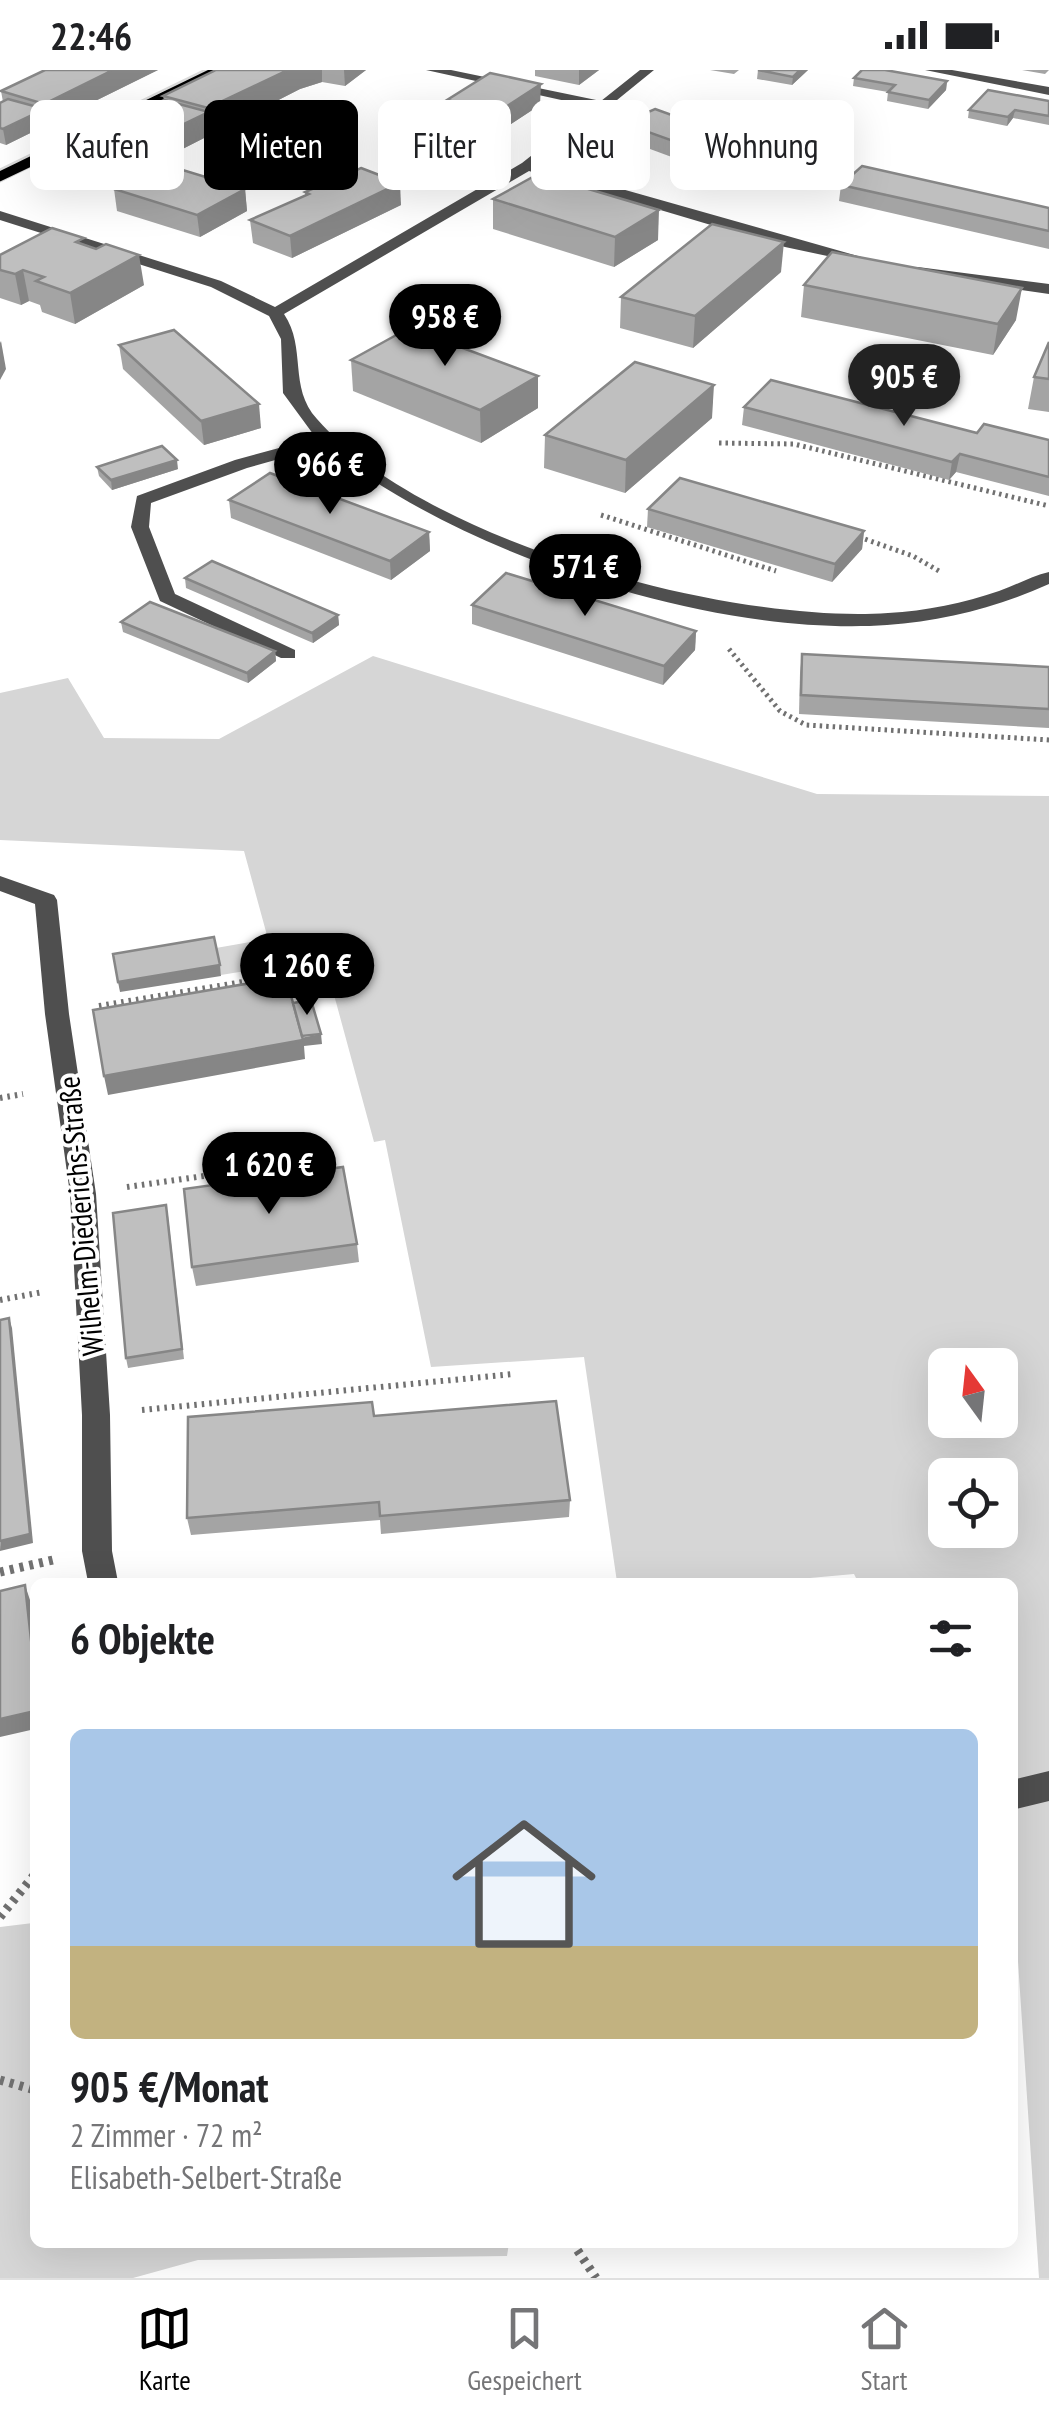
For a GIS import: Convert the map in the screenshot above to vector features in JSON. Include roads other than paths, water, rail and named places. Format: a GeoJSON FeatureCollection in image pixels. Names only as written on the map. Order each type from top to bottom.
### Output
{"type":"FeatureCollection","features":[{"type":"Feature","properties":{"kind":"main road"},"geometry":{"type":"LineString","coordinates":[[0,176],[218,70]]}},
{"type":"Feature","properties":{"kind":"street"},"geometry":{"type":"LineString","coordinates":[[432,70],[579,100]]}},
{"type":"Feature","properties":{"kind":"street"},"geometry":{"type":"LineString","coordinates":[[609,100],[648,70]]}},
{"type":"Feature","properties":{"kind":"street"},"geometry":{"type":"LineString","coordinates":[[931,70],[1049,92]]}},
{"type":"Feature","properties":{"kind":"street"},"geometry":{"type":"LineString","coordinates":[[275,314],[531,164]]}},
{"type":"Feature","properties":{"kind":"street"},"geometry":{"type":"LineString","coordinates":[[528,166],[790,244],[893,265],[1049,288]]}},
{"type":"Feature","properties":{"kind":"street"},"geometry":{"type":"LineString","coordinates":[[0,215],[216,284],[275,314],[289,336],[292,397],[327,440],[366,472],[428,510],[536,555],[690,601],[812,618],[919,616],[972,604],[1049,577]]}},
{"type":"Feature","properties":{"kind":"street"},"geometry":{"type":"LineString","coordinates":[[34,240],[51,232]]}},
{"type":"Feature","properties":{"kind":"street"},"geometry":{"type":"LineString","coordinates":[[288,654],[167,597],[140,527],[143,500],[240,464],[327,440]]}},
{"type":"Feature","properties":{"kind":"street","name":"Wilhelm-Diederichs-Straße"},"geometry":{"type":"LineString","coordinates":[[0,883],[46,900],[57,1014],[84,1194],[96,1415],[97,1551],[102,1578]]}},
{"type":"Feature","properties":{"kind":"street"},"geometry":{"type":"LineString","coordinates":[[1018,1794],[1049,1786]]}},
{"type":"Feature","properties":{"kind":"tram line"},"geometry":{"type":"LineString","coordinates":[[150,100],[213,70]]}},
{"type":"Feature","properties":{"kind":"tram line"},"geometry":{"type":"LineString","coordinates":[[0,180],[30,166]]}}]}
